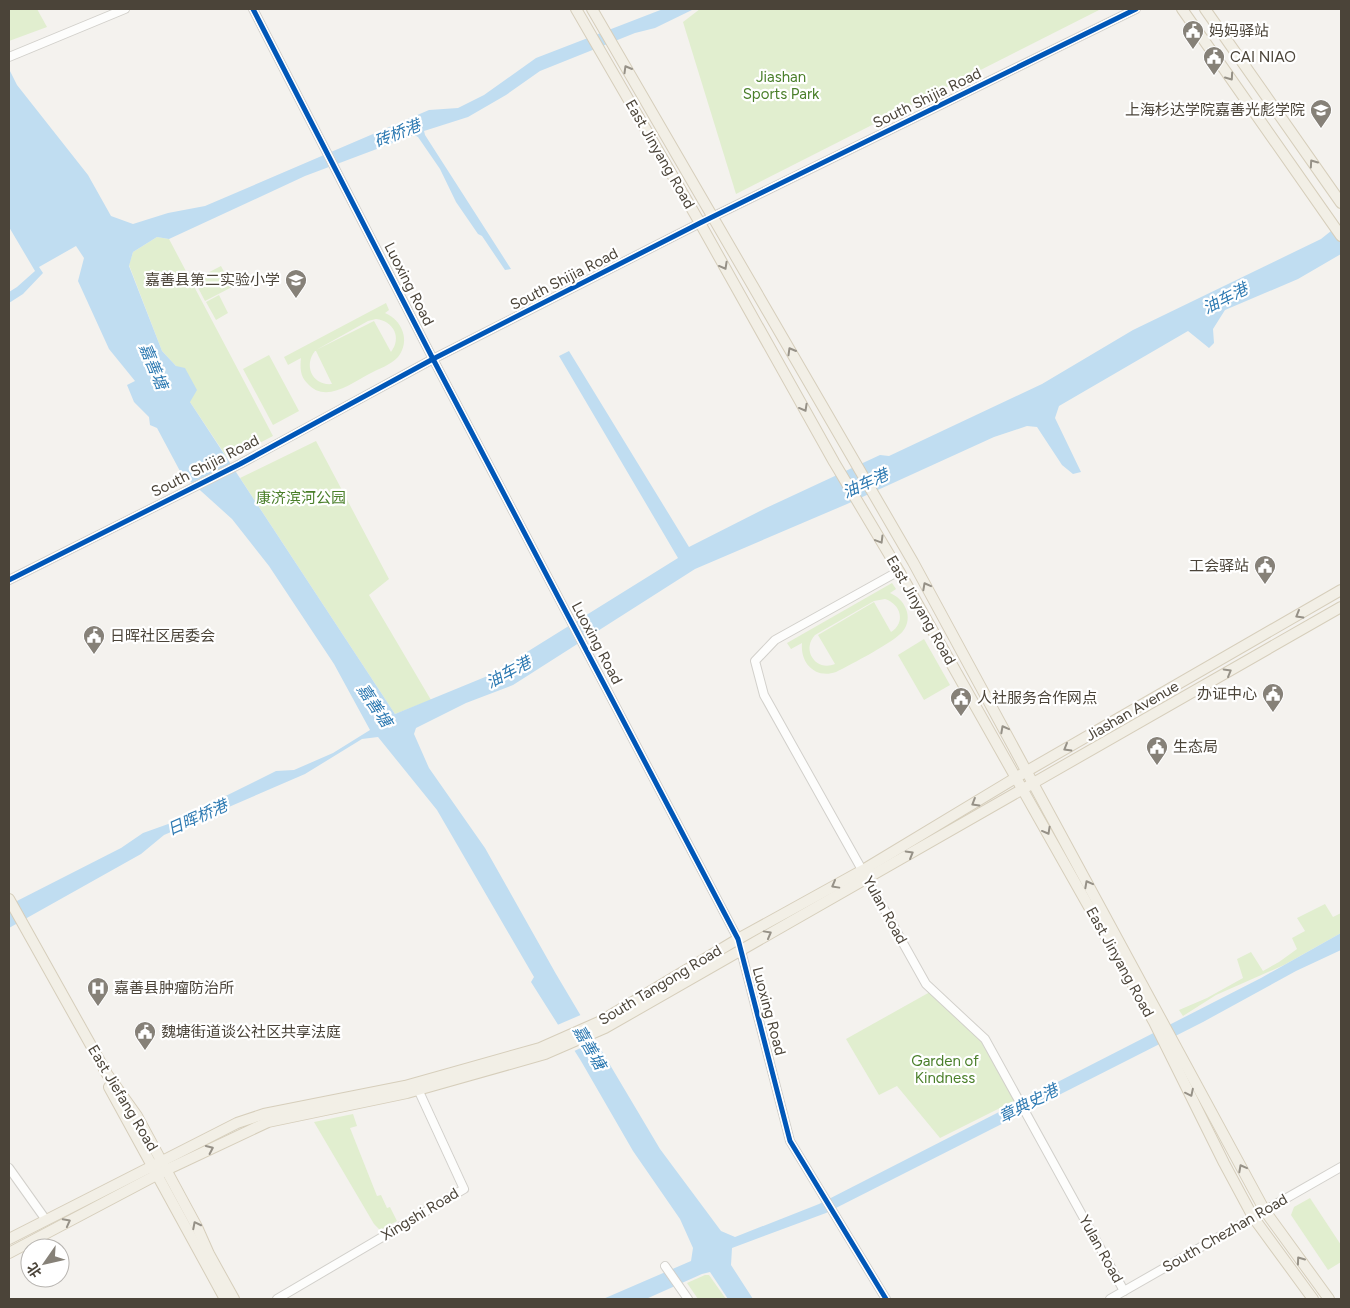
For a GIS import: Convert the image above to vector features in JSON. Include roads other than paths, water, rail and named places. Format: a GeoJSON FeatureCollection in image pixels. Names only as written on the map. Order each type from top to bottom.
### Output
{"type":"FeatureCollection","features":[{"type":"Feature","properties":{"kind":"main road","name":"East Jinyang Road"},"geometry":{"type":"LineString","coordinates":[[576,9],[700,223],[834,462],[1158,1020]]}},
{"type":"Feature","properties":{"kind":"main road","name":"East Jinyang Road"},"geometry":{"type":"LineString","coordinates":[[592,9],[913,562],[1033,782],[1158,1020],[1224,1163],[1253,1217],[1313,1299]]}},
{"type":"Feature","properties":{"kind":"main road"},"geometry":{"type":"LineString","coordinates":[[1182,9],[1341,236]]}},
{"type":"Feature","properties":{"kind":"main road"},"geometry":{"type":"LineString","coordinates":[[1205,9],[1341,203]]}},
{"type":"Feature","properties":{"kind":"main road","name":"Jiashan Avenue"},"geometry":{"type":"LineString","coordinates":[[1027,771],[1341,590]]}},
{"type":"Feature","properties":{"kind":"main road","name":"Jiashan Avenue"},"geometry":{"type":"LineString","coordinates":[[1033,782],[1341,607]]}},
{"type":"Feature","properties":{"kind":"main road","name":"South Tangong Road"},"geometry":{"type":"LineString","coordinates":[[865,874],[1027,771]]}},
{"type":"Feature","properties":{"kind":"main road","name":"South Tangong Road"},"geometry":{"type":"LineString","coordinates":[[9,1253],[156,1176],[164,1166],[237,1123],[264,1114],[416,1087],[543,1051],[603,1025],[739,944],[1033,782]]}},
{"type":"Feature","properties":{"kind":"main road","name":"East Jiefang Road"},"geometry":{"type":"LineString","coordinates":[[9,899],[94,1064],[130,1124],[156,1176],[180,1220],[190,1233],[225,1299]]}},
{"type":"Feature","properties":{"kind":"main road","name":"East Jiefang Road"},"geometry":{"type":"LineString","coordinates":[[9,910],[27,936],[99,1061],[137,1116],[234,1299]]}},
{"type":"Feature","properties":{"kind":"main road","name":"East Jinyang Road"},"geometry":{"type":"LineString","coordinates":[[1172,1048],[1265,1210],[1329,1299]]}},
{"type":"Feature","properties":{"kind":"main road","name":"South Tangong Road"},"geometry":{"type":"LineString","coordinates":[[9,1239],[151,1166],[164,1166]]}},
{"type":"Feature","properties":{"kind":"street"},"geometry":{"type":"LineString","coordinates":[[13,55],[125,9]]}},
{"type":"Feature","properties":{"kind":"street","name":"Luoxing Road"},"geometry":{"type":"LineString","coordinates":[[253,9],[433,359],[739,944],[790,1140],[886,1299]]}},
{"type":"Feature","properties":{"kind":"street","name":"South Shijia Road"},"geometry":{"type":"LineString","coordinates":[[9,580],[240,464],[433,359],[700,223],[714,218],[1136,9]]}},
{"type":"Feature","properties":{"kind":"street","name":"Yulan Road"},"geometry":{"type":"LineString","coordinates":[[899,571],[775,640],[755,661],[764,695],[926,984],[985,1039],[1124,1291]]}},
{"type":"Feature","properties":{"kind":"street","name":"Xingshi Road"},"geometry":{"type":"LineString","coordinates":[[277,1299],[464,1189],[416,1087]]}},
{"type":"Feature","properties":{"kind":"street","name":"South Chezhan Road"},"geometry":{"type":"LineString","coordinates":[[1110,1299],[1341,1167]]}},
{"type":"Feature","properties":{"kind":"street"},"geometry":{"type":"LineString","coordinates":[[9,1168],[46,1220]]}},
{"type":"Feature","properties":{"kind":"street"},"geometry":{"type":"LineString","coordinates":[[665,1266],[688,1299]]}},
{"type":"Feature","properties":{"kind":"water"},"geometry":{"type":"Polygon","coordinates":[[[663,9],[694,9],[655,28],[635,33],[540,71],[506,95],[468,117],[424,131],[511,269],[505,270],[482,236],[478,234],[456,202],[440,169],[418,137],[414,135],[305,176],[169,239],[157,237],[133,252],[129,266],[162,351],[176,366],[185,368],[197,390],[190,402],[395,714],[490,675],[678,558],[559,356],[569,351],[689,547],[766,508],[880,455],[889,456],[1042,384],[1133,330],[1321,239],[1341,223],[1341,254],[1298,279],[1225,310],[1213,329],[1214,343],[1209,348],[1188,331],[1059,406],[1055,418],[1081,472],[1073,474],[1062,465],[1037,427],[1027,426],[994,437],[847,504],[695,569],[513,685],[466,703],[416,728],[414,734],[429,768],[485,848],[556,974],[660,1149],[721,1231],[735,1237],[819,1204],[1261,978],[1341,933],[1341,950],[1296,971],[1203,1022],[826,1213],[732,1248],[731,1265],[753,1299],[728,1299],[710,1272],[646,1299],[603,1299],[691,1261],[693,1248],[680,1219],[633,1151],[581,1061],[531,982],[534,977],[437,810],[378,737],[362,739],[305,774],[164,835],[141,854],[9,928],[9,905],[121,848],[143,833],[171,823],[276,771],[294,770],[333,753],[370,730],[334,664],[269,566],[232,519],[181,473],[157,428],[150,425],[149,417],[134,402],[127,385],[135,381],[109,349],[78,281],[84,258],[76,246],[39,267],[43,273],[23,294],[9,303],[9,292],[35,271],[9,227],[9,69],[17,85],[88,175],[111,216],[133,224],[168,213],[205,206],[429,110],[458,108],[484,95],[536,58],[663,9]]]}},
{"type":"Feature","properties":{"kind":"place","name":"妈妈驿站"},"geometry":{"type":"Point","coordinates":[1193,50]}},
{"type":"Feature","properties":{"kind":"place","name":"CAI NIAO"},"geometry":{"type":"Point","coordinates":[1214,76]}},
{"type":"Feature","properties":{"kind":"place","name":"上海杉达学院嘉善光彪学院"},"geometry":{"type":"Point","coordinates":[1321,129]}},
{"type":"Feature","properties":{"kind":"place","name":"嘉善县第二实验小学"},"geometry":{"type":"Point","coordinates":[296,299]}},
{"type":"Feature","properties":{"kind":"place","name":"工会驿站"},"geometry":{"type":"Point","coordinates":[1265,585]}},
{"type":"Feature","properties":{"kind":"place","name":"日晖社区居委会"},"geometry":{"type":"Point","coordinates":[94,655]}},
{"type":"Feature","properties":{"kind":"place","name":"办证中心"},"geometry":{"type":"Point","coordinates":[1273,713]}},
{"type":"Feature","properties":{"kind":"place","name":"人社服务合作网点"},"geometry":{"type":"Point","coordinates":[961,717]}},
{"type":"Feature","properties":{"kind":"place","name":"生态局"},"geometry":{"type":"Point","coordinates":[1157,766]}},
{"type":"Feature","properties":{"kind":"place","name":"嘉善县肿瘤防治所"},"geometry":{"type":"Point","coordinates":[98,1007]}},
{"type":"Feature","properties":{"kind":"place","name":"魏塘街道谈公社区共享法庭"},"geometry":{"type":"Point","coordinates":[145,1051]}},
{"type":"Feature","properties":{"kind":"park label","name":"Jiashan Sports Park"},"geometry":{"type":"Point","coordinates":[781,86]}},
{"type":"Feature","properties":{"kind":"park label","name":"康济滨河公园"},"geometry":{"type":"Point","coordinates":[301,498]}},
{"type":"Feature","properties":{"kind":"park label","name":"Garden of Kindness"},"geometry":{"type":"Point","coordinates":[945,1070]}},
{"type":"Feature","properties":{"kind":"water label","name":"砖桥港"},"geometry":{"type":"Point","coordinates":[397,133]}},
{"type":"Feature","properties":{"kind":"water label","name":"油车港"},"geometry":{"type":"Point","coordinates":[1225,298]}},
{"type":"Feature","properties":{"kind":"water label","name":"嘉善塘"},"geometry":{"type":"Point","coordinates":[154,366]}},
{"type":"Feature","properties":{"kind":"water label","name":"油车港"},"geometry":{"type":"Point","coordinates":[865,483]}},
{"type":"Feature","properties":{"kind":"water label","name":"油车港"},"geometry":{"type":"Point","coordinates":[508,672]}},
{"type":"Feature","properties":{"kind":"water label","name":"嘉善塘"},"geometry":{"type":"Point","coordinates":[375,705]}},
{"type":"Feature","properties":{"kind":"water label","name":"日晖桥港"},"geometry":{"type":"Point","coordinates":[197,817]}},
{"type":"Feature","properties":{"kind":"water label","name":"嘉善塘"},"geometry":{"type":"Point","coordinates":[590,1047]}},
{"type":"Feature","properties":{"kind":"water label","name":"章典史港"},"geometry":{"type":"Point","coordinates":[1028,1103]}}]}
